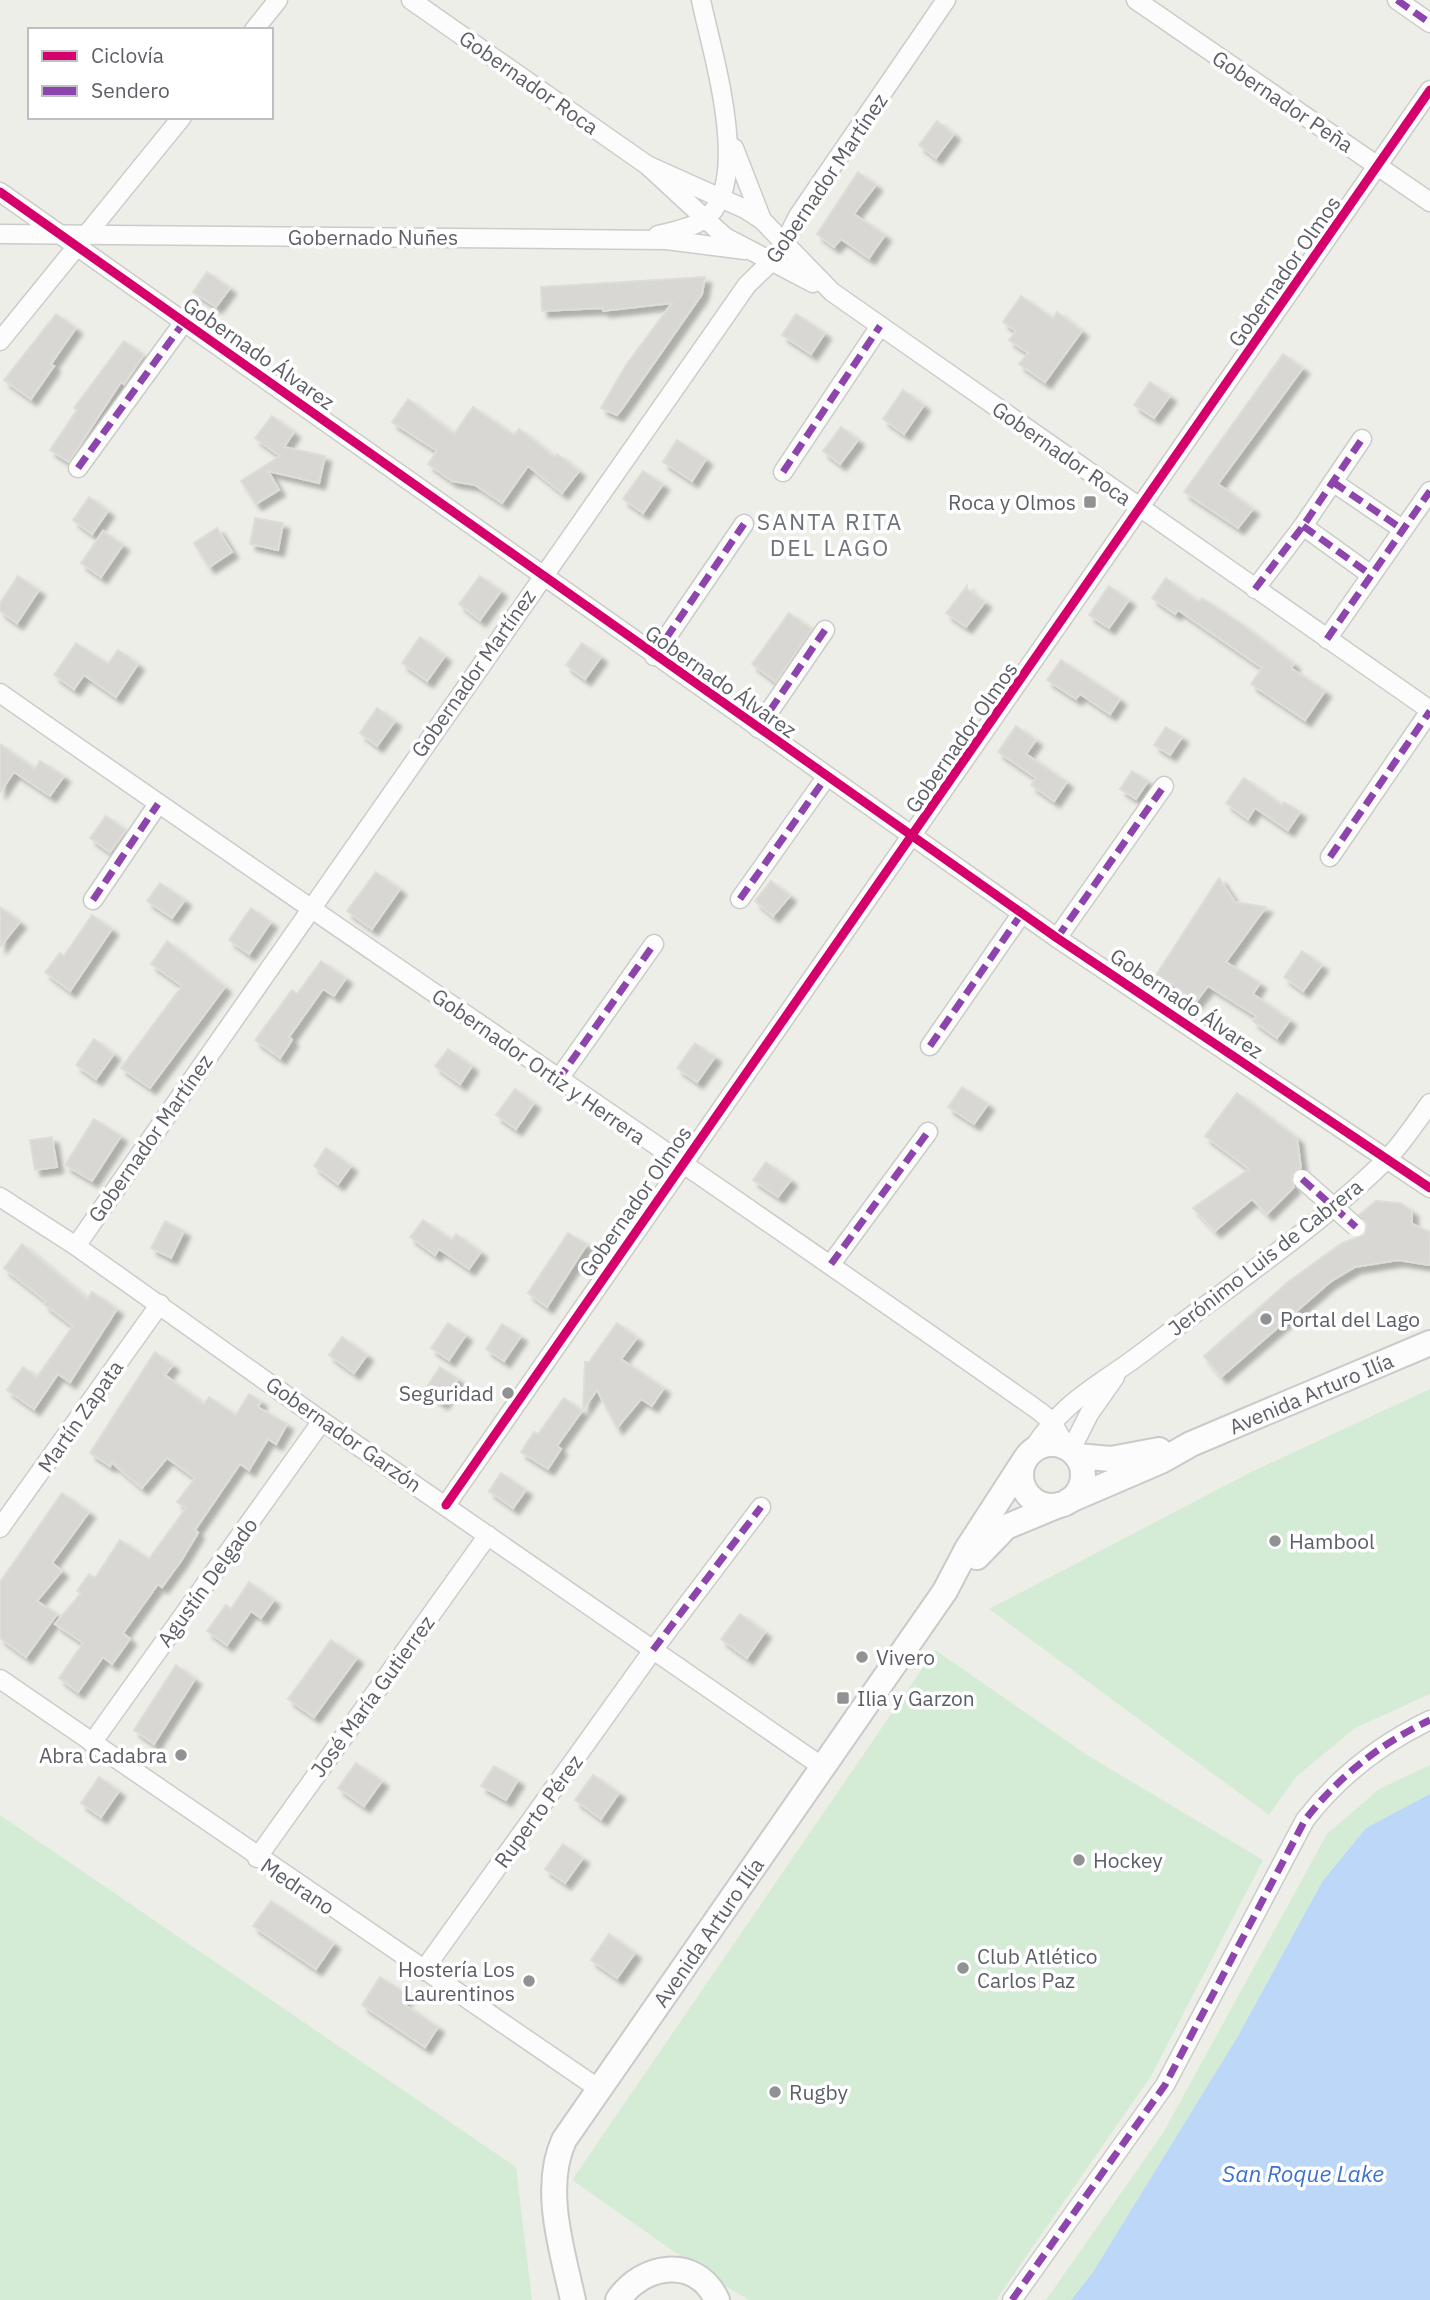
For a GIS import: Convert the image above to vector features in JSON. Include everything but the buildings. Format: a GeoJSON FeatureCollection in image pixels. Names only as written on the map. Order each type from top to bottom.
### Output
{"type":"FeatureCollection","features":[{"type":"Feature","properties":{"kind":"main road","name":"Avenida Arturo Ilía"},"geometry":{"type":"LineString","coordinates":[[945,1591],[1006,1527],[1161,1461],[1191,1444],[1430,1343]]}},
{"type":"Feature","properties":{"kind":"main road"},"geometry":{"type":"LineString","coordinates":[[1048,1444],[1072,1452],[1083,1478],[1075,1495],[1064,1503],[1043,1504],[1028,1494],[1021,1478],[1028,1456],[1048,1444]]}},
{"type":"Feature","properties":{"kind":"main road","name":"Avenida Arturo Ilía"},"geometry":{"type":"LineString","coordinates":[[1072,1452],[1111,1459],[1191,1444]]}},
{"type":"Feature","properties":{"kind":"main road","name":"Avenida Arturo Ilía"},"geometry":{"type":"LineString","coordinates":[[573,2300],[558,2221],[554,2169],[564,2140],[945,1591],[967,1549],[1028,1456]]}},
{"type":"Feature","properties":{"kind":"main road"},"geometry":{"type":"LineString","coordinates":[[618,2300],[628,2286],[641,2276],[670,2269],[704,2282],[717,2300]]}},
{"type":"Feature","properties":{"kind":"street"},"geometry":{"type":"LineString","coordinates":[[256,28],[278,0]]}},
{"type":"Feature","properties":{"kind":"street","name":"Gobernador Roca"},"geometry":{"type":"LineString","coordinates":[[411,0],[647,165],[705,219],[745,250],[832,292],[1430,710]]}},
{"type":"Feature","properties":{"kind":"street"},"geometry":{"type":"LineString","coordinates":[[634,239],[670,232],[705,219],[721,198],[727,181],[730,155],[727,128],[701,0]]}},
{"type":"Feature","properties":{"kind":"street","name":"Gobernador Martínez"},"geometry":{"type":"LineString","coordinates":[[76,1246],[542,574],[747,285],[773,262],[785,245],[798,216],[946,0]]}},
{"type":"Feature","properties":{"kind":"street","name":"Gobernador Peña"},"geometry":{"type":"LineString","coordinates":[[1136,0],[1430,202]]}},
{"type":"Feature","properties":{"kind":"street"},"geometry":{"type":"LineString","coordinates":[[1397,0],[1430,23]]}},
{"type":"Feature","properties":{"kind":"street","name":"Gobernador Olmos"},"geometry":{"type":"LineString","coordinates":[[446,1505],[681,1163],[913,836],[1430,90]]}},
{"type":"Feature","properties":{"kind":"street"},"geometry":{"type":"LineString","coordinates":[[0,341],[180,119]]}},
{"type":"Feature","properties":{"kind":"street"},"geometry":{"type":"LineString","coordinates":[[727,128],[762,220]]}},
{"type":"Feature","properties":{"kind":"street","name":"Gobernador Roca"},"geometry":{"type":"LineString","coordinates":[[647,165],[721,198],[762,220],[832,292]]}},
{"type":"Feature","properties":{"kind":"street","name":"Gobernado Álvarez"},"geometry":{"type":"LineString","coordinates":[[0,192],[61,235],[83,241],[184,322],[1057,938],[1430,1188]]}},
{"type":"Feature","properties":{"kind":"street"},"geometry":{"type":"LineString","coordinates":[[0,234],[61,235]]}},
{"type":"Feature","properties":{"kind":"street","name":"Gobernado Nuñes"},"geometry":{"type":"LineString","coordinates":[[83,241],[634,239],[690,241],[745,250]]}},
{"type":"Feature","properties":{"kind":"street"},"geometry":{"type":"LineString","coordinates":[[78,468],[184,322]]}},
{"type":"Feature","properties":{"kind":"street"},"geometry":{"type":"LineString","coordinates":[[783,472],[880,326]]}},
{"type":"Feature","properties":{"kind":"street"},"geometry":{"type":"LineString","coordinates":[[1255,589],[1303,526],[1362,439]]}},
{"type":"Feature","properties":{"kind":"street"},"geometry":{"type":"LineString","coordinates":[[1333,482],[1402,529]]}},
{"type":"Feature","properties":{"kind":"street"},"geometry":{"type":"LineString","coordinates":[[1327,639],[1430,491]]}},
{"type":"Feature","properties":{"kind":"street"},"geometry":{"type":"LineString","coordinates":[[654,656],[744,524]]}},
{"type":"Feature","properties":{"kind":"street"},"geometry":{"type":"LineString","coordinates":[[1303,526],[1371,575]]}},
{"type":"Feature","properties":{"kind":"street"},"geometry":{"type":"LineString","coordinates":[[758,728],[825,630]]}},
{"type":"Feature","properties":{"kind":"street","name":"Gobernador Ortiz y Herrera"},"geometry":{"type":"LineString","coordinates":[[0,693],[558,1080],[831,1264],[1051,1421],[1072,1452]]}},
{"type":"Feature","properties":{"kind":"street"},"geometry":{"type":"LineString","coordinates":[[1330,857],[1430,710]]}},
{"type":"Feature","properties":{"kind":"street"},"geometry":{"type":"LineString","coordinates":[[740,899],[827,776]]}},
{"type":"Feature","properties":{"kind":"street"},"geometry":{"type":"LineString","coordinates":[[1057,938],[1164,786]]}},
{"type":"Feature","properties":{"kind":"street"},"geometry":{"type":"LineString","coordinates":[[93,901],[158,804]]}},
{"type":"Feature","properties":{"kind":"street"},"geometry":{"type":"LineString","coordinates":[[930,1046],[1022,913]]}},
{"type":"Feature","properties":{"kind":"street"},"geometry":{"type":"LineString","coordinates":[[558,1080],[654,944]]}},
{"type":"Feature","properties":{"kind":"street","name":"Jerónimo Luis de Cabrera"},"geometry":{"type":"LineString","coordinates":[[1028,1456],[1051,1421],[1076,1399],[1119,1371],[1302,1231],[1388,1158],[1430,1103]]}},
{"type":"Feature","properties":{"kind":"street"},"geometry":{"type":"LineString","coordinates":[[831,1264],[928,1132]]}},
{"type":"Feature","properties":{"kind":"street"},"geometry":{"type":"LineString","coordinates":[[1302,1179],[1356,1227]]}},
{"type":"Feature","properties":{"kind":"street","name":"Gobernador Garzón"},"geometry":{"type":"LineString","coordinates":[[0,1197],[160,1304],[323,1421],[824,1768]]}},
{"type":"Feature","properties":{"kind":"street","name":"Martín Zapata"},"geometry":{"type":"LineString","coordinates":[[0,1528],[160,1304]]}},
{"type":"Feature","properties":{"kind":"street","name":"Jerónimo Luis de Cabrera"},"geometry":{"type":"LineString","coordinates":[[1072,1452],[1089,1414],[1119,1371]]}},
{"type":"Feature","properties":{"kind":"street","name":"Agustín Delgado"},"geometry":{"type":"LineString","coordinates":[[92,1743],[323,1421]]}},
{"type":"Feature","properties":{"kind":"street","name":"Ruperto Pérez"},"geometry":{"type":"LineString","coordinates":[[423,1971],[653,1650],[761,1507]]}},
{"type":"Feature","properties":{"kind":"street","name":"José María Gutierrez"},"geometry":{"type":"LineString","coordinates":[[257,1857],[488,1535]]}},
{"type":"Feature","properties":{"kind":"street","name":"Medrano"},"geometry":{"type":"LineString","coordinates":[[0,1679],[599,2089]]}},
{"type":"Feature","properties":{"kind":"street"},"geometry":{"type":"LineString","coordinates":[[1012,2300],[1165,2085],[1306,1820],[1326,1794],[1353,1769],[1399,1735],[1430,1720]]}},
{"type":"Feature","properties":{"kind":"green space","name":"Hambool"},"geometry":{"type":"Polygon","coordinates":[[[1430,1389],[1430,1694],[1355,1728],[1296,1777],[1269,1815],[989,1609],[1251,1472],[1430,1389]]]}},
{"type":"Feature","properties":{"kind":"green space","name":"Club Atlético Carlos Paz"},"geometry":{"type":"Polygon","coordinates":[[[935,1650],[1087,1755],[1263,1860],[1151,2076],[996,2300],[749,2300],[706,2274],[572,2180],[935,1650]]]}},
{"type":"Feature","properties":{"kind":"green space"},"geometry":{"type":"Polygon","coordinates":[[[1430,1765],[1430,1794],[1366,1828],[1322,1882],[1238,2036],[1093,2272],[1071,2300],[1046,2300],[1163,2133],[1327,1834],[1379,1789],[1430,1765]]]}},
{"type":"Feature","properties":{"kind":"green space"},"geometry":{"type":"Polygon","coordinates":[[[0,1815],[516,2167],[532,2300],[0,2300],[0,1815]]]}},
{"type":"Feature","properties":{"kind":"water","name":"San Roque Lake"},"geometry":{"type":"Polygon","coordinates":[[[1430,1794],[1430,2300],[1071,2300],[1093,2272],[1238,2036],[1322,1882],[1366,1828],[1430,1794]]]}},
{"type":"Feature","properties":{"kind":"marked path"},"geometry":{"type":"LineString","coordinates":[[1397,0],[1430,23]]}},
{"type":"Feature","properties":{"kind":"marked path"},"geometry":{"type":"LineString","coordinates":[[78,468],[184,322]]}},
{"type":"Feature","properties":{"kind":"marked path"},"geometry":{"type":"LineString","coordinates":[[783,472],[880,326]]}},
{"type":"Feature","properties":{"kind":"marked path"},"geometry":{"type":"LineString","coordinates":[[1255,589],[1303,526],[1362,439]]}},
{"type":"Feature","properties":{"kind":"marked path"},"geometry":{"type":"LineString","coordinates":[[1333,482],[1402,529]]}},
{"type":"Feature","properties":{"kind":"marked path"},"geometry":{"type":"LineString","coordinates":[[1327,639],[1430,491]]}},
{"type":"Feature","properties":{"kind":"marked path"},"geometry":{"type":"LineString","coordinates":[[654,656],[744,524]]}},
{"type":"Feature","properties":{"kind":"marked path"},"geometry":{"type":"LineString","coordinates":[[1303,526],[1371,575]]}},
{"type":"Feature","properties":{"kind":"marked path"},"geometry":{"type":"LineString","coordinates":[[758,728],[825,630]]}},
{"type":"Feature","properties":{"kind":"marked path"},"geometry":{"type":"LineString","coordinates":[[1330,857],[1430,711]]}},
{"type":"Feature","properties":{"kind":"marked path"},"geometry":{"type":"LineString","coordinates":[[740,899],[827,776]]}},
{"type":"Feature","properties":{"kind":"marked path"},"geometry":{"type":"LineString","coordinates":[[1057,938],[1164,786]]}},
{"type":"Feature","properties":{"kind":"marked path"},"geometry":{"type":"LineString","coordinates":[[93,900],[158,804]]}},
{"type":"Feature","properties":{"kind":"marked path"},"geometry":{"type":"LineString","coordinates":[[930,1046],[1022,913]]}},
{"type":"Feature","properties":{"kind":"marked path"},"geometry":{"type":"LineString","coordinates":[[558,1080],[654,944]]}},
{"type":"Feature","properties":{"kind":"marked path"},"geometry":{"type":"LineString","coordinates":[[831,1264],[928,1132]]}},
{"type":"Feature","properties":{"kind":"marked path"},"geometry":{"type":"LineString","coordinates":[[1302,1179],[1356,1227]]}},
{"type":"Feature","properties":{"kind":"marked path"},"geometry":{"type":"LineString","coordinates":[[653,1650],[761,1507]]}},
{"type":"Feature","properties":{"kind":"marked path"},"geometry":{"type":"LineString","coordinates":[[1012,2300],[1165,2085],[1305,1820],[1332,1789],[1362,1762],[1430,1720]]}},
{"type":"Feature","properties":{"kind":"cycle path"},"geometry":{"type":"LineString","coordinates":[[446,1505],[1430,90]]}},
{"type":"Feature","properties":{"kind":"cycle path"},"geometry":{"type":"LineString","coordinates":[[0,192],[1057,938],[1430,1188]]}},
{"type":"Feature","properties":{"kind":"place","name":"Roca y Olmos"},"geometry":{"type":"Point","coordinates":[1090,502]}},
{"type":"Feature","properties":{"kind":"place","name":"Portal del Lago"},"geometry":{"type":"Point","coordinates":[1266,1319]}},
{"type":"Feature","properties":{"kind":"place","name":"Seguridad"},"geometry":{"type":"Point","coordinates":[508,1393]}},
{"type":"Feature","properties":{"kind":"place","name":"Hambool"},"geometry":{"type":"Point","coordinates":[1275,1541]}},
{"type":"Feature","properties":{"kind":"place","name":"Vivero"},"geometry":{"type":"Point","coordinates":[862,1657]}},
{"type":"Feature","properties":{"kind":"place","name":"Ilia y Garzon"},"geometry":{"type":"Point","coordinates":[843,1698]}},
{"type":"Feature","properties":{"kind":"place","name":"Abra Cadabra"},"geometry":{"type":"Point","coordinates":[181,1755]}},
{"type":"Feature","properties":{"kind":"place","name":"Hockey"},"geometry":{"type":"Point","coordinates":[1079,1860]}},
{"type":"Feature","properties":{"kind":"place","name":"Club Atlético Carlos Paz"},"geometry":{"type":"Point","coordinates":[963,1968]}},
{"type":"Feature","properties":{"kind":"place","name":"Hostería Los Laurentinos"},"geometry":{"type":"Point","coordinates":[529,1981]}},
{"type":"Feature","properties":{"kind":"place","name":"Rugby"},"geometry":{"type":"Point","coordinates":[775,2092]}},
{"type":"Feature","properties":{"kind":"district","name":"SANTA RITA DEL LAGO"},"geometry":{"type":"Point","coordinates":[830,534]}}]}
